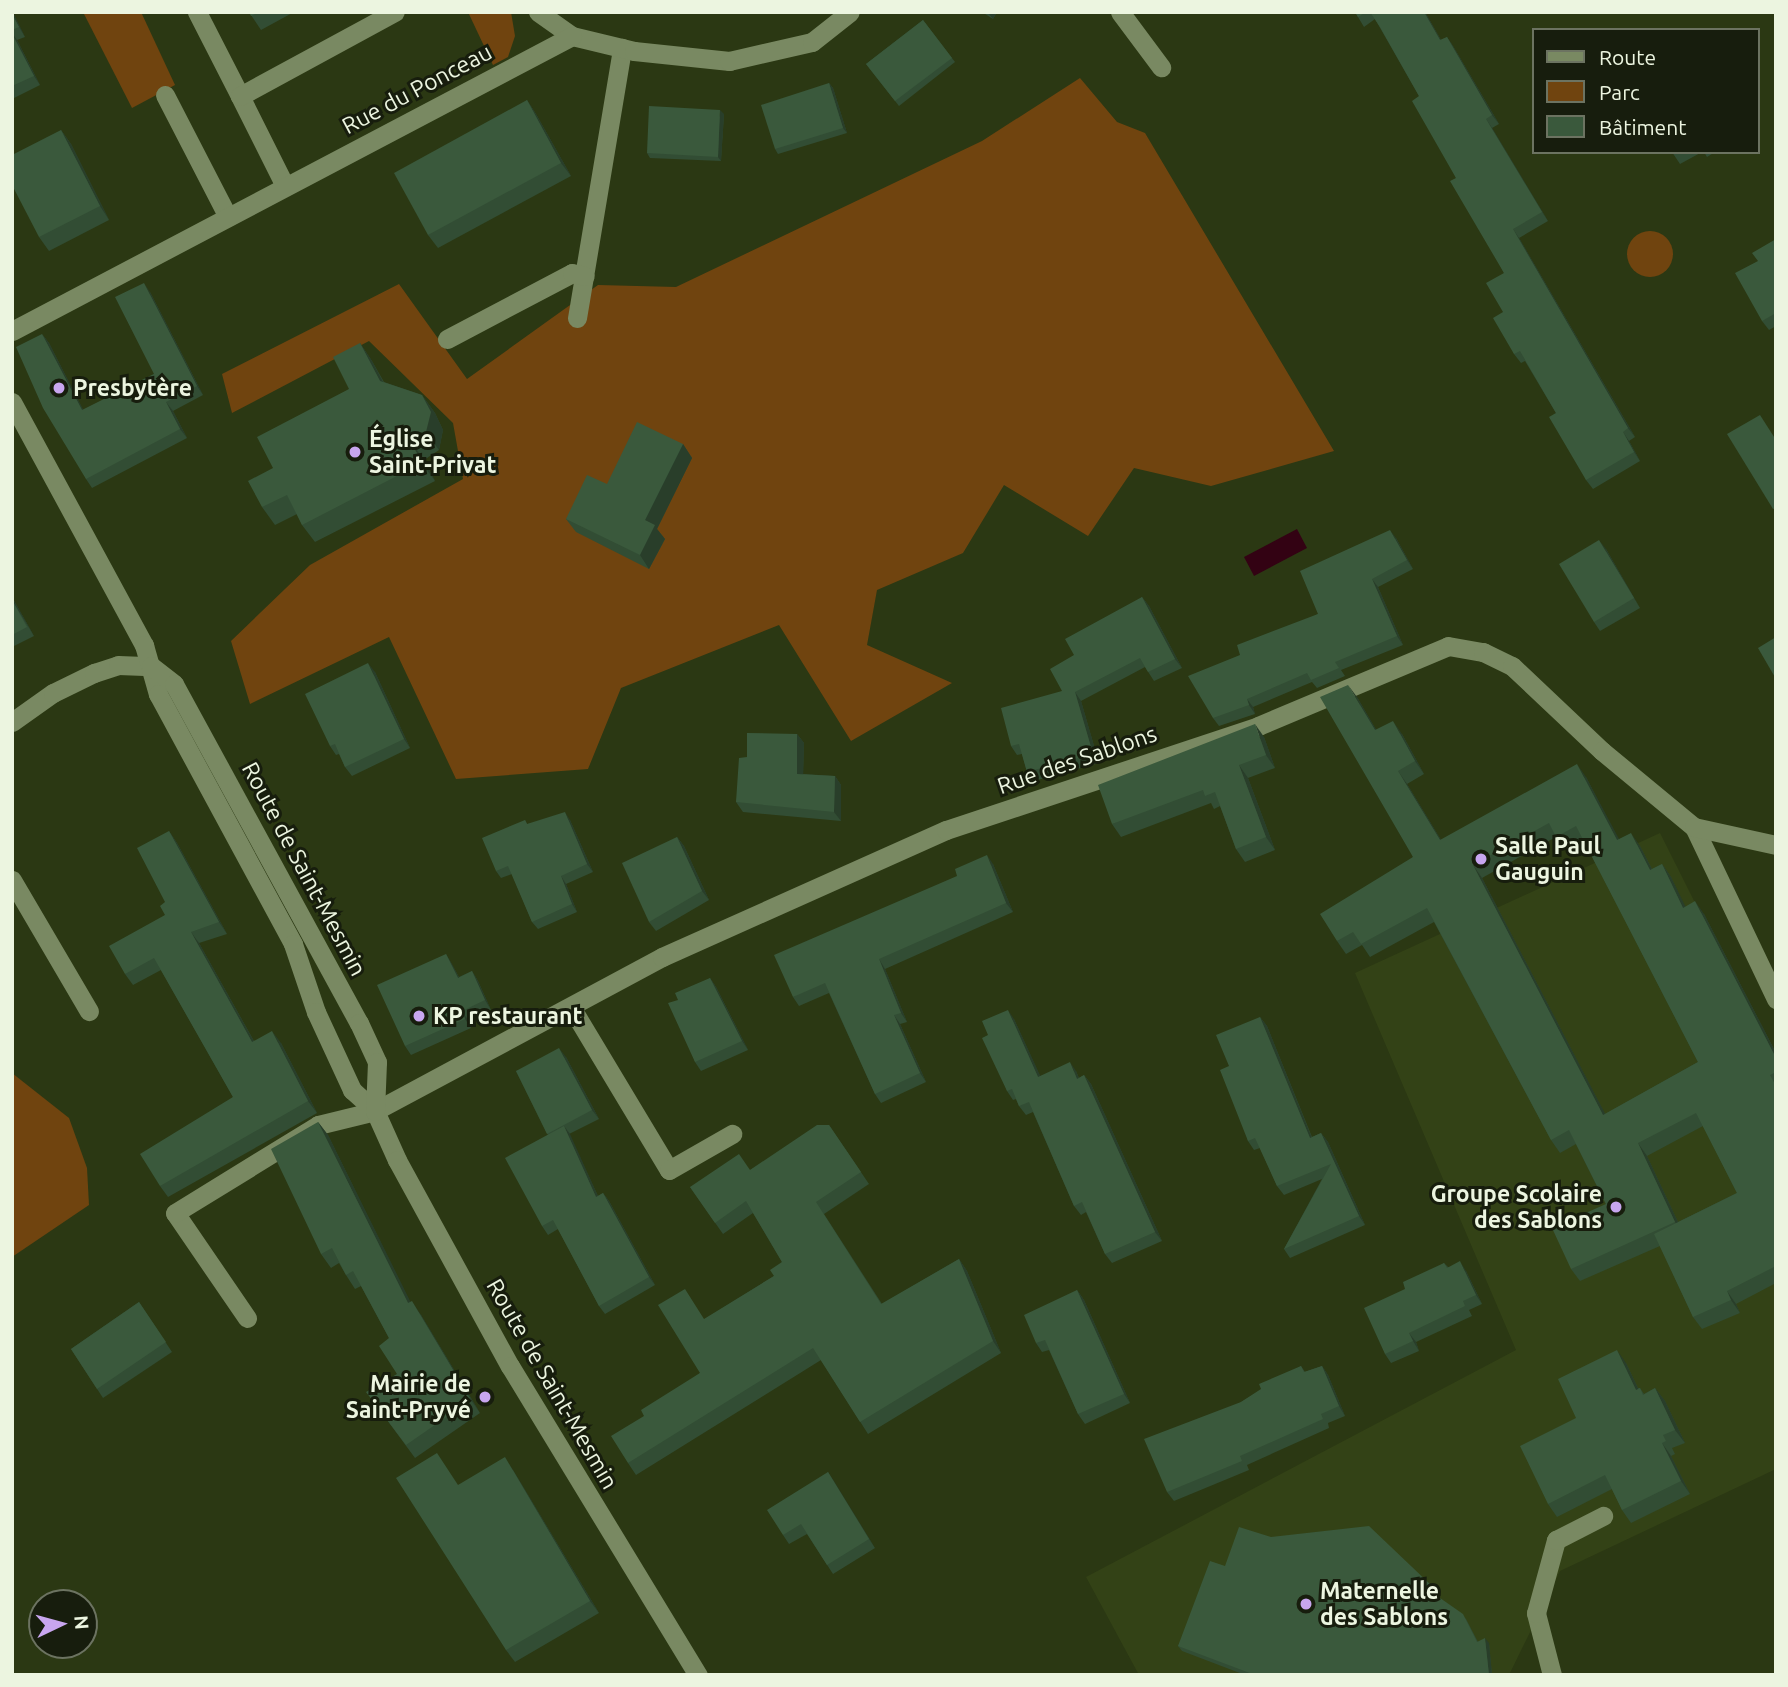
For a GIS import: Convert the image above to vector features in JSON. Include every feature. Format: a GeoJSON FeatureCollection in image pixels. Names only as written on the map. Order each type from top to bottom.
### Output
{"type":"FeatureCollection","features":[{"type":"Feature","properties":{"kind":"street"},"geometry":{"type":"LineString","coordinates":[[197,12],[285,186]]}},
{"type":"Feature","properties":{"kind":"street"},"geometry":{"type":"LineString","coordinates":[[240,96],[395,12]]}},
{"type":"Feature","properties":{"kind":"street"},"geometry":{"type":"LineString","coordinates":[[538,12],[572,36],[622,48],[729,61],[812,42],[850,12]]}},
{"type":"Feature","properties":{"kind":"street"},"geometry":{"type":"LineString","coordinates":[[1120,12],[1161,67]]}},
{"type":"Feature","properties":{"kind":"street","name":"Rue du Ponceau"},"geometry":{"type":"LineString","coordinates":[[12,331],[572,36]]}},
{"type":"Feature","properties":{"kind":"street"},"geometry":{"type":"LineString","coordinates":[[577,318],[622,48]]}},
{"type":"Feature","properties":{"kind":"street"},"geometry":{"type":"LineString","coordinates":[[165,95],[228,217]]}},
{"type":"Feature","properties":{"kind":"street"},"geometry":{"type":"LineString","coordinates":[[447,339],[572,272],[584,276]]}},
{"type":"Feature","properties":{"kind":"street","name":"Route de Saint-Mesmin"},"geometry":{"type":"LineString","coordinates":[[12,402],[151,666],[159,694],[293,944],[316,1012],[352,1090],[375,1111],[397,1160],[510,1366],[698,1675]]}},
{"type":"Feature","properties":{"kind":"street","name":"Rue des Sablons"},"geometry":{"type":"LineString","coordinates":[[247,1318],[175,1213],[318,1125],[375,1111],[662,957],[946,830],[1258,726],[1448,646],[1483,652],[1512,666],[1602,751],[1694,827],[1776,845]]}},
{"type":"Feature","properties":{"kind":"street"},"geometry":{"type":"LineString","coordinates":[[12,722],[53,693],[94,673],[118,665],[151,666]]}},
{"type":"Feature","properties":{"kind":"street","name":"Route de Saint-Mesmin"},"geometry":{"type":"LineString","coordinates":[[151,666],[180,695],[359,1023],[377,1062],[375,1111]]}},
{"type":"Feature","properties":{"kind":"street"},"geometry":{"type":"LineString","coordinates":[[1694,827],[1776,999]]}},
{"type":"Feature","properties":{"kind":"street"},"geometry":{"type":"LineString","coordinates":[[12,880],[89,1011]]}},
{"type":"Feature","properties":{"kind":"street"},"geometry":{"type":"LineString","coordinates":[[571,1007],[669,1170],[732,1133]]}},
{"type":"Feature","properties":{"kind":"street"},"geometry":{"type":"LineString","coordinates":[[1552,1675],[1536,1613],[1556,1540],[1603,1516]]}},
{"type":"Feature","properties":{"kind":"shaded area"},"geometry":{"type":"Polygon","coordinates":[[[1297,529],[1307,548],[1254,576],[1244,557],[1297,529]]]}},
{"type":"Feature","properties":{"kind":"shaded area","name":"Groupe Scolaire des Sablons"},"geometry":{"type":"Polygon","coordinates":[[[1660,833],[1776,1064],[1776,1469],[1560,1571],[1509,1675],[1139,1675],[1086,1577],[1516,1350],[1355,973],[1660,833]]]}},
{"type":"Feature","properties":{"kind":"green space"},"geometry":{"type":"Polygon","coordinates":[[[83,12],[141,12],[175,85],[132,108],[83,12]]]}},
{"type":"Feature","properties":{"kind":"green space"},"geometry":{"type":"Polygon","coordinates":[[[468,12],[511,12],[515,36],[508,57],[493,65],[468,12]]]}},
{"type":"Feature","properties":{"kind":"green space"},"geometry":{"type":"Polygon","coordinates":[[[1080,78],[1117,122],[1145,133],[1334,451],[1211,486],[1134,468],[1088,536],[1004,485],[963,553],[877,590],[867,645],[952,683],[851,741],[779,625],[621,688],[588,769],[456,779],[389,637],[250,704],[231,641],[310,565],[463,479],[453,423],[369,341],[232,413],[222,374],[399,284],[467,379],[598,285],[676,287],[982,141],[1080,78]]]}},
{"type":"Feature","properties":{"kind":"green space"},"geometry":{"type":"Polygon","coordinates":[[[1650,231],[1666,238],[1673,254],[1666,270],[1650,277],[1634,270],[1627,254],[1634,238],[1650,231]]]}},
{"type":"Feature","properties":{"kind":"green space"},"geometry":{"type":"Polygon","coordinates":[[[12,1073],[69,1118],[87,1168],[89,1205],[12,1257],[12,1073]]]}},
{"type":"Feature","properties":{"kind":"building"},"geometry":{"type":"Polygon","coordinates":[[[1370,12],[1424,12],[1440,40],[1447,37],[1492,115],[1486,119],[1542,212],[1513,229],[1628,428],[1623,432],[1634,452],[1586,480],[1549,417],[1556,413],[1520,351],[1514,354],[1493,318],[1503,312],[1486,283],[1504,273],[1450,181],[1456,178],[1412,101],[1419,96],[1370,12]]]}},
{"type":"Feature","properties":{"kind":"building"},"geometry":{"type":"Polygon","coordinates":[[[12,14],[19,27],[12,30],[12,14]]]}},
{"type":"Feature","properties":{"kind":"building"},"geometry":{"type":"Polygon","coordinates":[[[923,20],[952,58],[895,101],[866,64],[923,20]]]}},
{"type":"Feature","properties":{"kind":"building"},"geometry":{"type":"Polygon","coordinates":[[[12,34],[34,76],[12,86],[12,34]]]}},
{"type":"Feature","properties":{"kind":"building"},"geometry":{"type":"Polygon","coordinates":[[[829,83],[843,128],[775,149],[761,105],[829,83]]]}},
{"type":"Feature","properties":{"kind":"building"},"geometry":{"type":"Polygon","coordinates":[[[527,100],[561,163],[428,235],[394,173],[527,100]]]}},
{"type":"Feature","properties":{"kind":"building"},"geometry":{"type":"Polygon","coordinates":[[[649,106],[720,110],[718,157],[647,153],[649,106]]]}},
{"type":"Feature","properties":{"kind":"building"},"geometry":{"type":"Polygon","coordinates":[[[61,130],[100,206],[39,237],[12,185],[12,155],[61,130]]]}},
{"type":"Feature","properties":{"kind":"building"},"geometry":{"type":"Polygon","coordinates":[[[1776,239],[1776,313],[1762,321],[1735,273],[1758,261],[1752,253],[1776,239]]]}},
{"type":"Feature","properties":{"kind":"building"},"geometry":{"type":"Polygon","coordinates":[[[144,283],[197,386],[166,402],[180,429],[86,479],[43,408],[16,347],[42,334],[82,410],[154,374],[115,297],[144,283]]]}},
{"type":"Feature","properties":{"kind":"building","name":"Église Saint-Privat"},"geometry":{"type":"Polygon","coordinates":[[[360,343],[380,381],[422,395],[431,412],[426,432],[411,442],[422,463],[302,525],[287,495],[262,507],[248,481],[273,468],[257,437],[349,389],[333,357],[360,343]]]}},
{"type":"Feature","properties":{"kind":"building"},"geometry":{"type":"Polygon","coordinates":[[[1760,415],[1776,440],[1776,508],[1773,509],[1727,434],[1760,415]]]}},
{"type":"Feature","properties":{"kind":"building"},"geometry":{"type":"Polygon","coordinates":[[[637,422],[683,444],[645,520],[655,525],[640,555],[566,519],[587,475],[607,484],[637,422]]]}},
{"type":"Feature","properties":{"kind":"building"},"geometry":{"type":"Polygon","coordinates":[[[1390,530],[1407,560],[1372,579],[1397,636],[1335,662],[1339,668],[1311,680],[1307,673],[1247,699],[1249,705],[1213,718],[1188,676],[1240,655],[1237,645],[1318,614],[1300,571],[1390,530]]]}},
{"type":"Feature","properties":{"kind":"building"},"geometry":{"type":"Polygon","coordinates":[[[1599,540],[1634,598],[1594,622],[1559,564],[1599,540]]]}},
{"type":"Feature","properties":{"kind":"building"},"geometry":{"type":"Polygon","coordinates":[[[1142,597],[1175,659],[1148,672],[1140,658],[1075,692],[1093,754],[1027,772],[1019,744],[1011,746],[1001,708],[1062,691],[1050,669],[1074,655],[1065,639],[1142,597]]]}},
{"type":"Feature","properties":{"kind":"building"},"geometry":{"type":"Polygon","coordinates":[[[12,600],[27,627],[12,635],[12,600]]]}},
{"type":"Feature","properties":{"kind":"building"},"geometry":{"type":"Polygon","coordinates":[[[1776,637],[1776,679],[1758,648],[1776,637]]]}},
{"type":"Feature","properties":{"kind":"building"},"geometry":{"type":"Polygon","coordinates":[[[368,663],[404,739],[345,767],[335,744],[330,746],[305,694],[368,663]]]}},
{"type":"Feature","properties":{"kind":"building"},"geometry":{"type":"Polygon","coordinates":[[[1348,685],[1375,730],[1393,721],[1415,761],[1398,771],[1440,840],[1577,764],[1617,840],[1631,833],[1650,870],[1662,864],[1683,908],[1695,901],[1776,1058],[1776,1072],[1770,1075],[1776,1086],[1776,1266],[1727,1291],[1731,1300],[1693,1317],[1654,1234],[1737,1193],[1696,1113],[1638,1143],[1675,1222],[1571,1269],[1552,1228],[1606,1204],[1569,1130],[1551,1140],[1427,908],[1361,944],[1353,932],[1337,941],[1320,914],[1413,857],[1320,697],[1348,685]],[[1549,823],[1473,865],[1603,1115],[1698,1062],[1576,826],[1556,837],[1549,823]]]}},
{"type":"Feature","properties":{"kind":"building"},"geometry":{"type":"Polygon","coordinates":[[[1255,724],[1266,755],[1239,765],[1266,837],[1236,849],[1215,792],[1205,796],[1203,790],[1112,824],[1098,785],[1255,724]]]}},
{"type":"Feature","properties":{"kind":"building"},"geometry":{"type":"Polygon","coordinates":[[[747,733],[797,734],[797,774],[835,776],[834,812],[736,802],[739,758],[747,757],[747,733]]]}},
{"type":"Feature","properties":{"kind":"building"},"geometry":{"type":"Polygon","coordinates":[[[565,812],[587,864],[561,876],[572,904],[532,922],[508,866],[496,871],[482,838],[525,820],[527,824],[565,812]]]}},
{"type":"Feature","properties":{"kind":"building"},"geometry":{"type":"Polygon","coordinates":[[[169,831],[219,922],[191,932],[252,1042],[272,1031],[308,1101],[160,1186],[140,1154],[233,1097],[154,958],[125,974],[109,946],[165,915],[160,906],[165,902],[137,848],[169,831]]]}},
{"type":"Feature","properties":{"kind":"building"},"geometry":{"type":"Polygon","coordinates":[[[677,837],[702,891],[649,922],[622,863],[677,837]]]}},
{"type":"Feature","properties":{"kind":"building"},"geometry":{"type":"Polygon","coordinates":[[[987,855],[1006,903],[879,959],[901,1013],[894,1015],[920,1073],[875,1094],[825,983],[793,997],[774,955],[957,876],[955,869],[987,855]]]}},
{"type":"Feature","properties":{"kind":"building"},"geometry":{"type":"Polygon","coordinates":[[[446,954],[458,978],[472,971],[485,1000],[462,1011],[465,1019],[405,1046],[377,985],[446,954]]]}},
{"type":"Feature","properties":{"kind":"building"},"geometry":{"type":"Polygon","coordinates":[[[710,978],[742,1041],[695,1062],[668,1003],[678,1000],[675,993],[710,978]]]}},
{"type":"Feature","properties":{"kind":"building"},"geometry":{"type":"Polygon","coordinates":[[[1008,1010],[1038,1077],[1070,1062],[1077,1079],[1084,1075],[1155,1232],[1105,1254],[1082,1202],[1074,1206],[1029,1102],[1019,1106],[1012,1089],[1007,1091],[982,1038],[988,1035],[982,1021],[1008,1010]]]}},
{"type":"Feature","properties":{"kind":"building"},"geometry":{"type":"Polygon","coordinates":[[[1260,1017],[1310,1138],[1321,1133],[1359,1216],[1284,1249],[1331,1164],[1277,1186],[1255,1138],[1248,1141],[1220,1070],[1229,1066],[1216,1035],[1260,1017]]]}},
{"type":"Feature","properties":{"kind":"building"},"geometry":{"type":"Polygon","coordinates":[[[559,1048],[592,1110],[547,1134],[516,1071],[559,1048]]]}},
{"type":"Feature","properties":{"kind":"building"},"geometry":{"type":"Polygon","coordinates":[[[318,1122],[408,1303],[412,1301],[471,1400],[406,1445],[366,1392],[397,1374],[379,1346],[389,1338],[353,1271],[346,1275],[332,1248],[321,1254],[271,1149],[318,1122]]]}},
{"type":"Feature","properties":{"kind":"building"},"geometry":{"type":"Polygon","coordinates":[[[817,1125],[829,1125],[861,1172],[816,1202],[881,1304],[959,1259],[993,1341],[860,1422],[813,1348],[628,1463],[611,1436],[644,1416],[641,1410],[700,1373],[658,1305],[685,1289],[704,1319],[774,1276],[770,1270],[782,1262],[746,1201],[715,1223],[690,1187],[739,1154],[750,1170],[817,1125]]]}},
{"type":"Feature","properties":{"kind":"building"},"geometry":{"type":"Polygon","coordinates":[[[564,1126],[596,1197],[603,1193],[649,1277],[599,1306],[553,1220],[542,1226],[505,1158],[564,1126]]]}},
{"type":"Feature","properties":{"kind":"building"},"geometry":{"type":"Polygon","coordinates":[[[1460,1261],[1476,1295],[1463,1301],[1465,1306],[1409,1333],[1413,1341],[1385,1354],[1364,1308],[1405,1289],[1403,1282],[1444,1263],[1447,1268],[1460,1261]]]}},
{"type":"Feature","properties":{"kind":"building"},"geometry":{"type":"Polygon","coordinates":[[[1077,1290],[1124,1394],[1078,1414],[1045,1340],[1036,1343],[1024,1315],[1077,1290]]]}},
{"type":"Feature","properties":{"kind":"building"},"geometry":{"type":"Polygon","coordinates":[[[139,1302],[166,1342],[97,1389],[71,1349],[139,1302]]]}},
{"type":"Feature","properties":{"kind":"building"},"geometry":{"type":"Polygon","coordinates":[[[1617,1350],[1636,1390],[1640,1388],[1643,1395],[1655,1388],[1675,1430],[1663,1435],[1666,1441],[1662,1443],[1681,1481],[1622,1510],[1605,1475],[1548,1504],[1520,1446],[1576,1418],[1558,1379],[1617,1350]]]}},
{"type":"Feature","properties":{"kind":"building"},"geometry":{"type":"Polygon","coordinates":[[[1301,1366],[1304,1372],[1322,1366],[1339,1406],[1321,1414],[1323,1419],[1240,1456],[1242,1461],[1167,1492],[1144,1439],[1241,1402],[1261,1389],[1259,1384],[1301,1366]]]}},
{"type":"Feature","properties":{"kind":"building"},"geometry":{"type":"Polygon","coordinates":[[[437,1453],[458,1485],[505,1457],[590,1601],[506,1650],[396,1478],[437,1453]]]}},
{"type":"Feature","properties":{"kind":"building"},"geometry":{"type":"Polygon","coordinates":[[[828,1472],[869,1539],[827,1565],[801,1524],[783,1535],[767,1510],[828,1472]]]}},
{"type":"Feature","properties":{"kind":"building","name":"Maternelle des Sablons"},"geometry":{"type":"Polygon","coordinates":[[[1369,1526],[1432,1586],[1430,1591],[1463,1614],[1477,1642],[1485,1638],[1489,1675],[1255,1675],[1178,1646],[1210,1561],[1225,1566],[1239,1527],[1271,1537],[1369,1526]]]}},
{"type":"Feature","properties":{"kind":"place","name":"Presbytère"},"geometry":{"type":"Point","coordinates":[59,388]}},
{"type":"Feature","properties":{"kind":"place","name":"Église Saint-Privat"},"geometry":{"type":"Point","coordinates":[355,452]}},
{"type":"Feature","properties":{"kind":"place","name":"Salle Paul Gauguin"},"geometry":{"type":"Point","coordinates":[1481,859]}},
{"type":"Feature","properties":{"kind":"place","name":"KP restaurant"},"geometry":{"type":"Point","coordinates":[419,1016]}},
{"type":"Feature","properties":{"kind":"place","name":"Groupe Scolaire des Sablons"},"geometry":{"type":"Point","coordinates":[1616,1207]}},
{"type":"Feature","properties":{"kind":"place","name":"Mairie de Saint-Pryvé"},"geometry":{"type":"Point","coordinates":[485,1397]}},
{"type":"Feature","properties":{"kind":"place","name":"Maternelle des Sablons"},"geometry":{"type":"Point","coordinates":[1306,1604]}}]}
